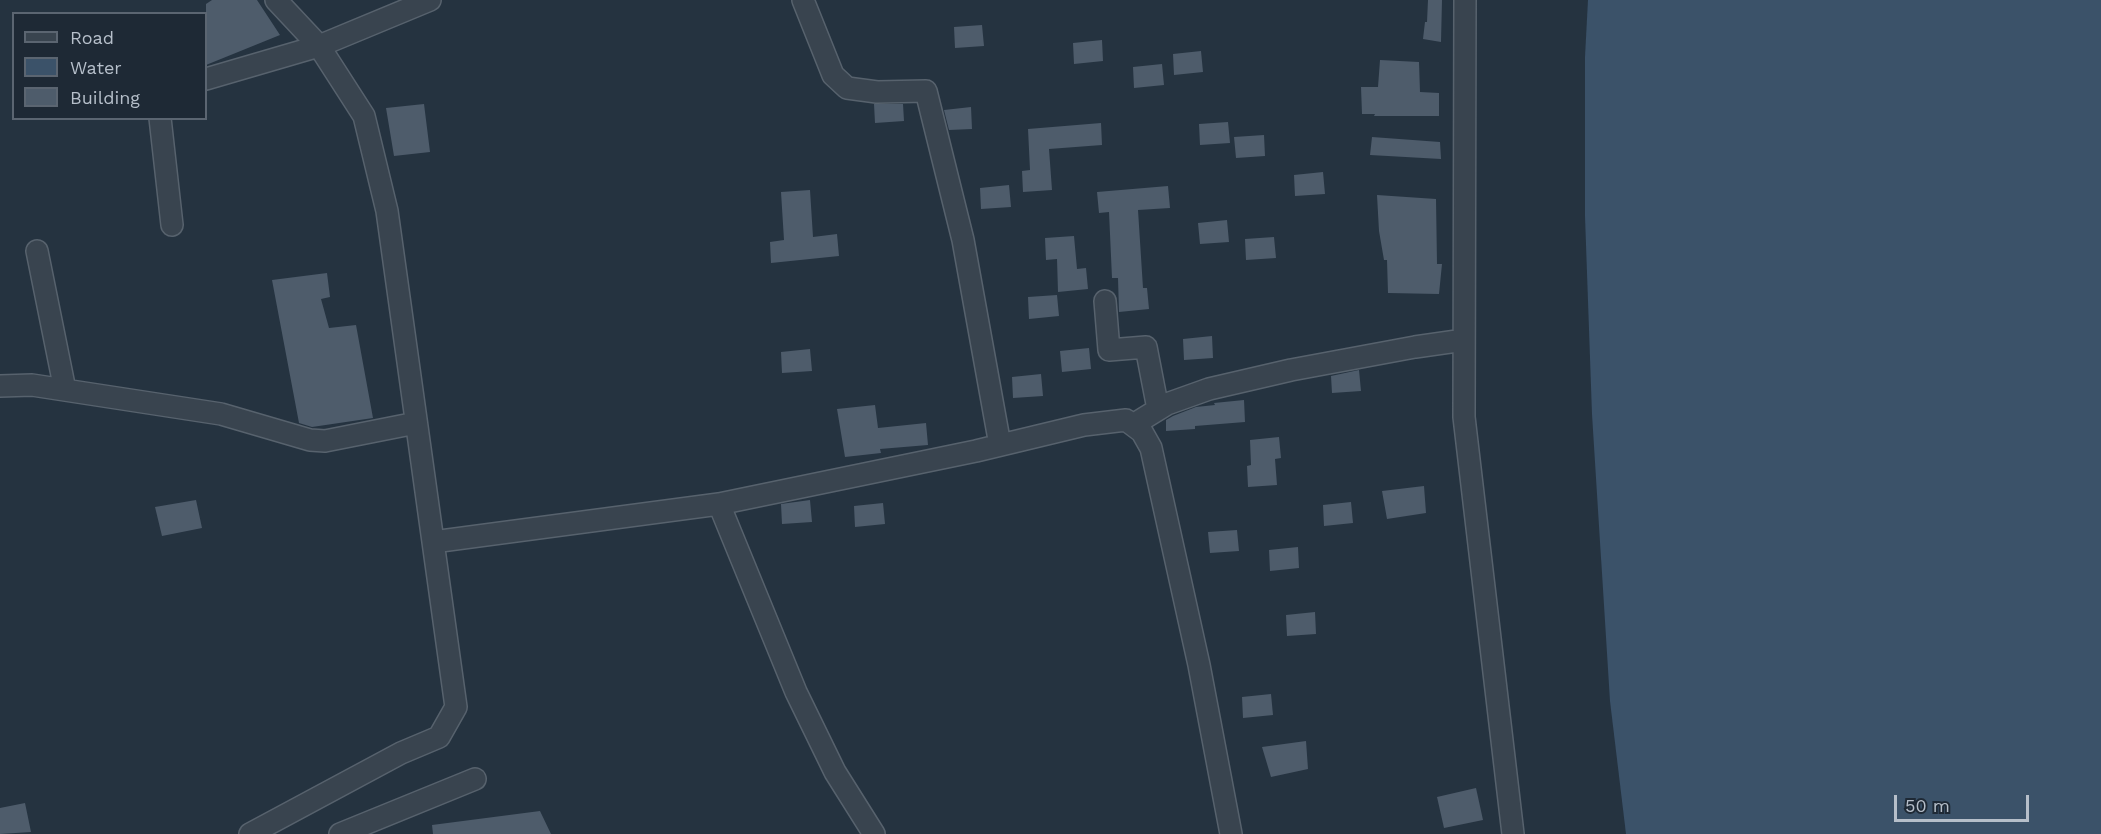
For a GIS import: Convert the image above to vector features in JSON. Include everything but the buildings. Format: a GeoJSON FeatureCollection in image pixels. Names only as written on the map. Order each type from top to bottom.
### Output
{"type":"FeatureCollection","features":[{"type":"Feature","properties":{"kind":"street"},"geometry":{"type":"LineString","coordinates":[[250,834],[401,753],[439,737],[456,706],[387,211],[364,116],[319,46],[276,0]]}},
{"type":"Feature","properties":{"kind":"street"},"geometry":{"type":"LineString","coordinates":[[207,79],[319,46],[430,0]]}},
{"type":"Feature","properties":{"kind":"street"},"geometry":{"type":"LineString","coordinates":[[804,0],[834,75],[847,88],[877,92],[926,91],[963,240],[1000,445]]}},
{"type":"Feature","properties":{"kind":"street"},"geometry":{"type":"LineString","coordinates":[[1465,0],[1464,417],[1513,834]]}},
{"type":"Feature","properties":{"kind":"street"},"geometry":{"type":"LineString","coordinates":[[160,120],[172,225]]}},
{"type":"Feature","properties":{"kind":"street"},"geometry":{"type":"LineString","coordinates":[[37,251],[65,390]]}},
{"type":"Feature","properties":{"kind":"street"},"geometry":{"type":"LineString","coordinates":[[1105,301],[1108,350],[1146,347],[1158,409]]}},
{"type":"Feature","properties":{"kind":"street"},"geometry":{"type":"LineString","coordinates":[[1133,425],[1167,404],[1209,389],[1291,370],[1464,340]]}},
{"type":"Feature","properties":{"kind":"street"},"geometry":{"type":"LineString","coordinates":[[0,386],[14,384],[65,390],[221,414],[310,440],[325,441],[416,423]]}},
{"type":"Feature","properties":{"kind":"street"},"geometry":{"type":"LineString","coordinates":[[433,542],[719,504],[1083,426],[1126,420],[1142,432],[1151,448],[1199,665],[1231,834]]}},
{"type":"Feature","properties":{"kind":"street"},"geometry":{"type":"LineString","coordinates":[[719,504],[796,692],[835,772],[874,834]]}},
{"type":"Feature","properties":{"kind":"street"},"geometry":{"type":"LineString","coordinates":[[340,834],[475,779]]}},
{"type":"Feature","properties":{"kind":"water"},"geometry":{"type":"Polygon","coordinates":[[[1588,0],[2101,0],[2101,834],[1626,834],[1610,701],[1592,414],[1585,216],[1585,57],[1588,0]]]}}]}
